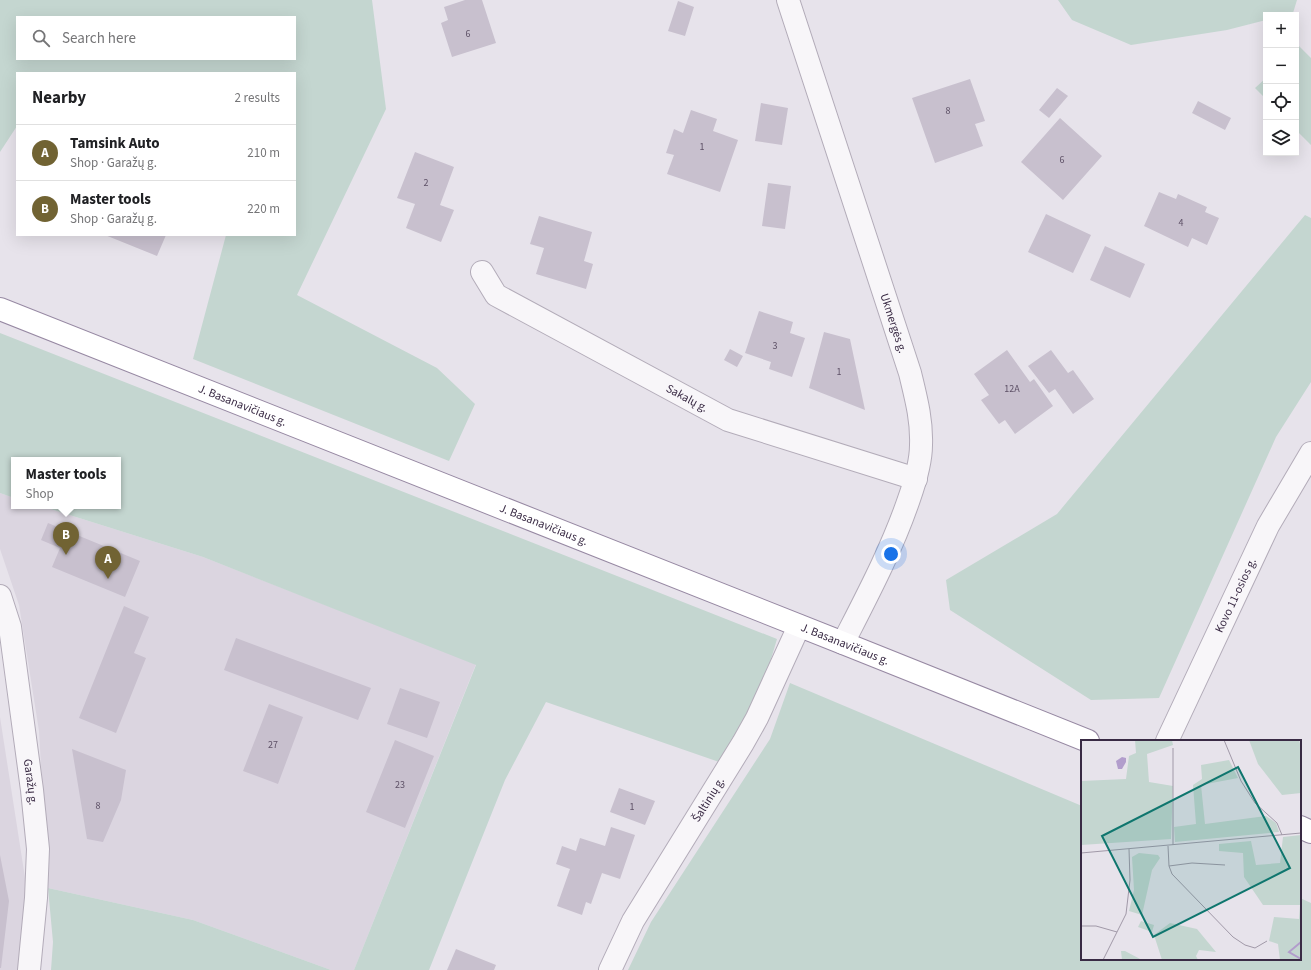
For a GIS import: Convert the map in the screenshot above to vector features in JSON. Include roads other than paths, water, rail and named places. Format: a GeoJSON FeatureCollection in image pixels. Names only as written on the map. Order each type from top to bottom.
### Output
{"type":"FeatureCollection","features":[{"type":"Feature","properties":{"kind":"highway","name":"J. Basanavičiaus g."},"geometry":{"type":"LineString","coordinates":[[0,309],[1086,740]]}},
{"type":"Feature","properties":{"kind":"highway"},"geometry":{"type":"LineString","coordinates":[[1301,827],[1311,832]]}},
{"type":"Feature","properties":{"kind":"street","name":"Ukmergės g."},"geometry":{"type":"LineString","coordinates":[[788,0],[910,373],[920,413],[921,447],[916,479],[902,521],[843,643]]}},
{"type":"Feature","properties":{"kind":"street","name":"Sakalų g."},"geometry":{"type":"LineString","coordinates":[[482,272],[496,295],[728,420],[916,479]]}},
{"type":"Feature","properties":{"kind":"street","name":"Kovo 11-osios g."},"geometry":{"type":"LineString","coordinates":[[1167,740],[1268,526],[1311,453]]}},
{"type":"Feature","properties":{"kind":"street","name":"Garažų g."},"geometry":{"type":"LineString","coordinates":[[0,596],[10,627],[32,790],[38,850],[36,898],[29,970]]}},
{"type":"Feature","properties":{"kind":"street","name":"Šaltinių g."},"geometry":{"type":"LineString","coordinates":[[610,970],[633,922],[743,744],[760,711],[799,626]]}},
{"type":"Feature","properties":{"kind":"place","name":"Master tools"},"geometry":{"type":"Point","coordinates":[66,555]}},
{"type":"Feature","properties":{"kind":"place","name":"Tamsink Auto"},"geometry":{"type":"Point","coordinates":[108,579]}}]}
